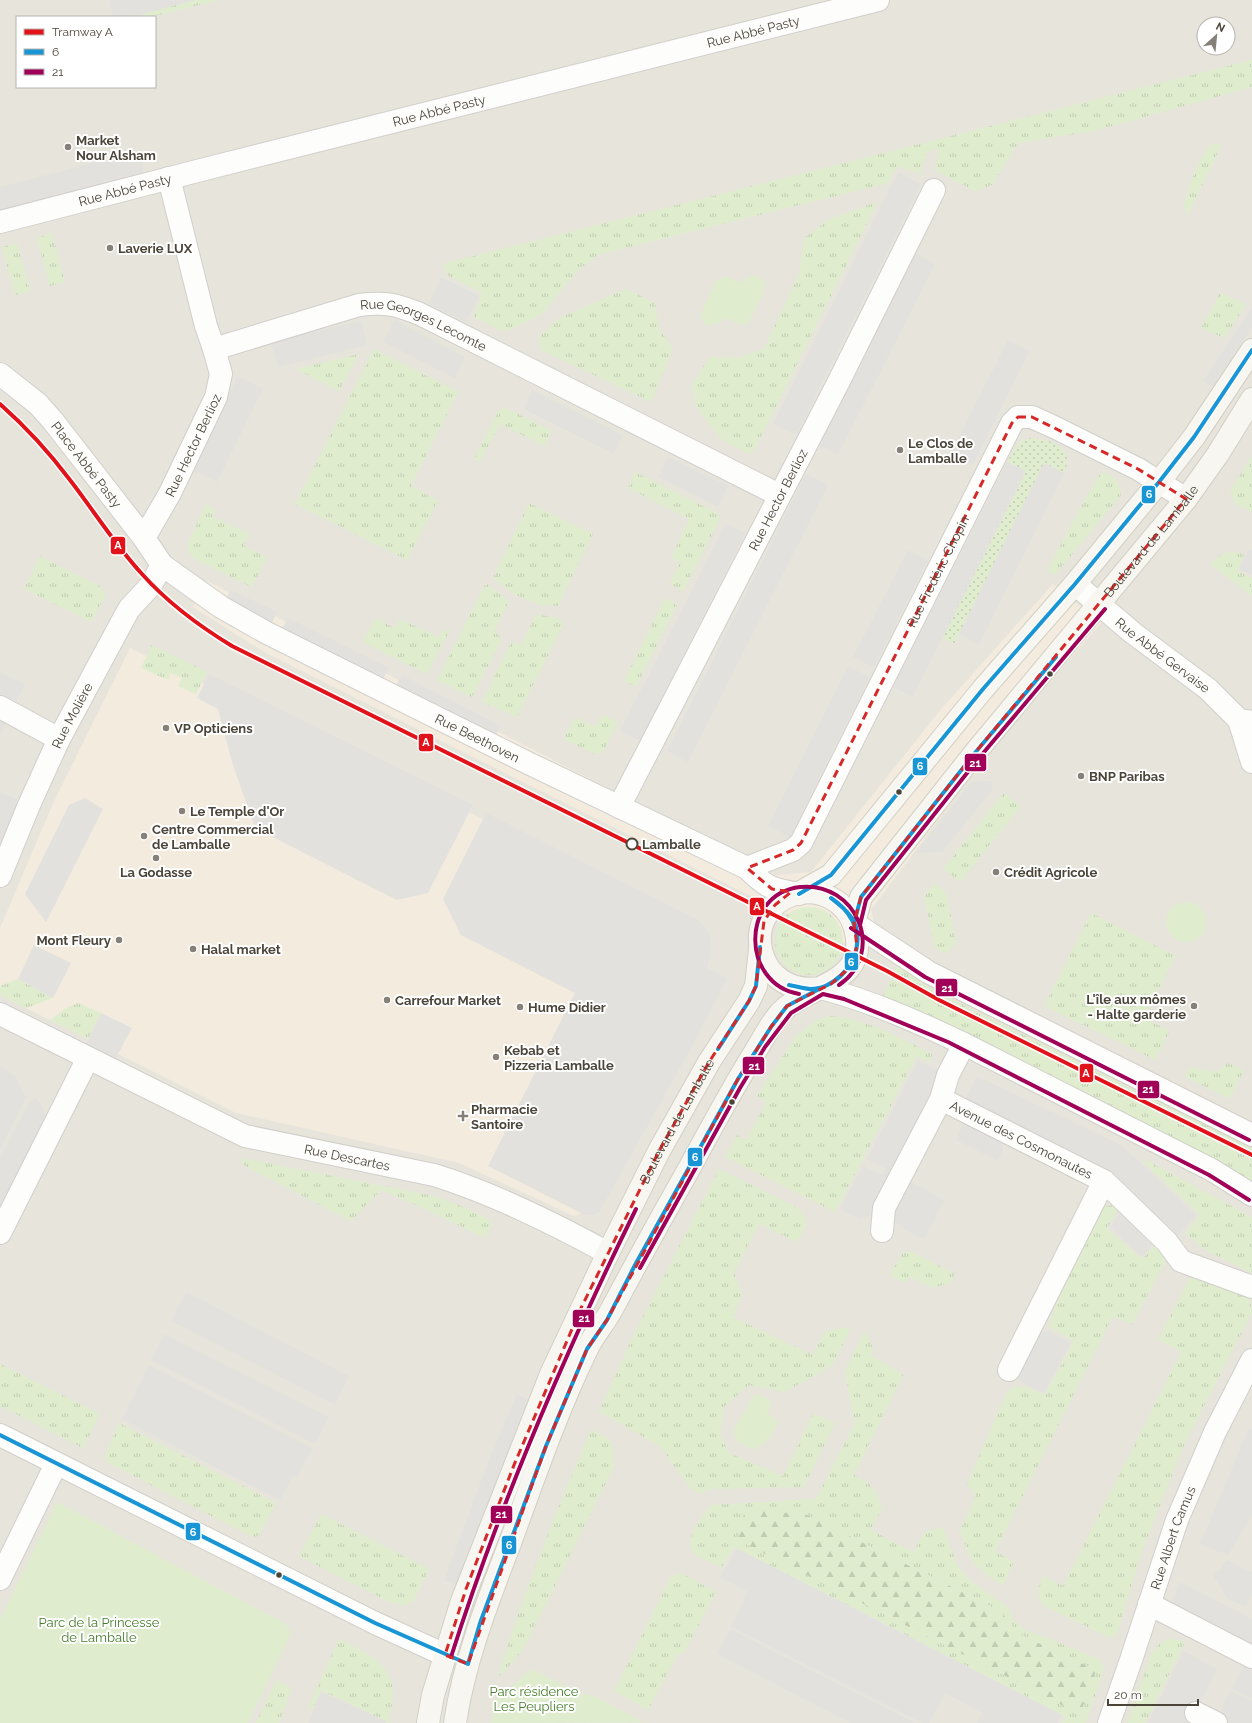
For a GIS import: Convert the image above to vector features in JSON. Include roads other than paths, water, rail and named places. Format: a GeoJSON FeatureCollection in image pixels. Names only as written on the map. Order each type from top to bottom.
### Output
{"type":"FeatureCollection","features":[{"type":"Feature","properties":{"kind":"street","name":"Rue Abbé Pasty"},"geometry":{"type":"LineString","coordinates":[[0,222],[169,178],[878,0]]}},
{"type":"Feature","properties":{"kind":"street"},"geometry":{"type":"LineString","coordinates":[[169,178],[206,326],[214,349]]}},
{"type":"Feature","properties":{"kind":"street","name":"Rue Hector Berlioz"},"geometry":{"type":"LineString","coordinates":[[619,807],[838,383],[934,190]]}},
{"type":"Feature","properties":{"kind":"street","name":"Rue Georges Lecomte"},"geometry":{"type":"LineString","coordinates":[[214,349],[359,306],[378,303],[398,305],[420,314],[779,495]]}},
{"type":"Feature","properties":{"kind":"street","name":"Rue Hector Berlioz"},"geometry":{"type":"LineString","coordinates":[[144,538],[170,493],[216,397],[221,374],[214,349]]}},
{"type":"Feature","properties":{"kind":"street"},"geometry":{"type":"LineString","coordinates":[[799,894],[831,875],[983,688],[1075,584],[1199,431],[1252,350]]}},
{"type":"Feature","properties":{"kind":"street","name":"Place Abbé Pasty"},"geometry":{"type":"LineString","coordinates":[[0,374],[38,404],[81,456],[144,538],[162,565]]}},
{"type":"Feature","properties":{"kind":"street","name":"Boulevard de Lamballe"},"geometry":{"type":"LineString","coordinates":[[854,923],[861,897],[974,754],[1100,605],[1186,499],[1218,454],[1252,399]]}},
{"type":"Feature","properties":{"kind":"street","name":"Rue Frédéric Chopin"},"geometry":{"type":"LineString","coordinates":[[747,868],[792,850],[801,843],[1012,423],[1018,417],[1032,417],[1138,469],[1186,499]]}},
{"type":"Feature","properties":{"kind":"street","name":"Rue Beethoven"},"geometry":{"type":"LineString","coordinates":[[162,565],[221,607],[267,633],[619,807],[747,868],[762,883],[772,889],[799,894]]}},
{"type":"Feature","properties":{"kind":"street","name":"Rue Molière"},"geometry":{"type":"LineString","coordinates":[[0,876],[59,739],[127,613],[151,585],[162,565]]}},
{"type":"Feature","properties":{"kind":"street","name":"Rue Abbé Gervaise"},"geometry":{"type":"LineString","coordinates":[[1075,584],[1133,633],[1208,689],[1246,721]]}},
{"type":"Feature","properties":{"kind":"street"},"geometry":{"type":"LineString","coordinates":[[0,707],[59,739]]}},
{"type":"Feature","properties":{"kind":"street"},"geometry":{"type":"LineString","coordinates":[[1246,721],[1252,762]]}},
{"type":"Feature","properties":{"kind":"street"},"geometry":{"type":"LineString","coordinates":[[455,1723],[468,1664],[480,1623],[559,1413],[587,1349],[606,1320],[734,1086],[771,1027],[787,1006],[822,988],[840,978],[848,969],[855,957],[857,937],[854,923],[848,912],[834,900],[821,894],[805,892],[782,900],[768,912],[762,926],[760,947],[769,969],[780,981],[799,988],[822,988],[849,995],[922,1024],[1212,1170],[1252,1195]]}},
{"type":"Feature","properties":{"kind":"street"},"geometry":{"type":"LineString","coordinates":[[854,923],[928,972],[1252,1135]]}},
{"type":"Feature","properties":{"kind":"street","name":"Boulevard de Lamballe"},"geometry":{"type":"LineString","coordinates":[[428,1723],[433,1695],[466,1589],[546,1386],[608,1253],[667,1137],[709,1062],[749,1001],[756,986],[760,947]]}},
{"type":"Feature","properties":{"kind":"street","name":"Rue Descartes"},"geometry":{"type":"LineString","coordinates":[[0,1014],[245,1136],[434,1175],[459,1182],[511,1204],[608,1253]]}},
{"type":"Feature","properties":{"kind":"street"},"geometry":{"type":"LineString","coordinates":[[941,1099],[948,1075],[964,1044]]}},
{"type":"Feature","properties":{"kind":"street"},"geometry":{"type":"LineString","coordinates":[[0,1233],[88,1058]]}},
{"type":"Feature","properties":{"kind":"street","name":"Avenue des Cosmonautes"},"geometry":{"type":"LineString","coordinates":[[882,1231],[884,1208],[941,1099],[1104,1182],[1167,1242],[1182,1261],[1252,1287]]}},
{"type":"Feature","properties":{"kind":"street","name":"Avenue des Cosmonautes"},"geometry":{"type":"LineString","coordinates":[[1009,1370],[1104,1182]]}},
{"type":"Feature","properties":{"kind":"street"},"geometry":{"type":"LineString","coordinates":[[608,1253],[635,1265]]}},
{"type":"Feature","properties":{"kind":"street","name":"Rue Albert Camus"},"geometry":{"type":"LineString","coordinates":[[1109,1723],[1177,1520],[1215,1432],[1252,1360]]}},
{"type":"Feature","properties":{"kind":"street"},"geometry":{"type":"LineString","coordinates":[[0,1435],[375,1623],[468,1664]]}},
{"type":"Feature","properties":{"kind":"street"},"geometry":{"type":"LineString","coordinates":[[0,1579],[56,1464]]}},
{"type":"Feature","properties":{"kind":"street"},"geometry":{"type":"LineString","coordinates":[[1149,1604],[1252,1657]]}},
{"type":"Feature","properties":{"kind":"street"},"geometry":{"type":"LineString","coordinates":[[1196,1713],[1216,1723]]}},
{"type":"Feature","properties":{"kind":"tram line","name":"A"},"geometry":{"type":"LineString","coordinates":[[0,404],[37,440],[54,460],[132,563],[152,585],[184,613],[232,646],[887,971],[939,1000],[1252,1155]]}},
{"type":"Feature","properties":{"kind":"place","name":"Market Nour Alsham"},"geometry":{"type":"Point","coordinates":[68,147]}},
{"type":"Feature","properties":{"kind":"place","name":"Laverie LUX"},"geometry":{"type":"Point","coordinates":[110,248]}},
{"type":"Feature","properties":{"kind":"place","name":"Le Clos de Lamballe"},"geometry":{"type":"Point","coordinates":[900,450]}},
{"type":"Feature","properties":{"kind":"place","name":"VP Opticiens"},"geometry":{"type":"Point","coordinates":[166,728]}},
{"type":"Feature","properties":{"kind":"place","name":"BNP Paribas"},"geometry":{"type":"Point","coordinates":[1081,776]}},
{"type":"Feature","properties":{"kind":"place","name":"Le Temple d'Or"},"geometry":{"type":"Point","coordinates":[182,811]}},
{"type":"Feature","properties":{"kind":"place","name":"Centre Commercial de Lamballe"},"geometry":{"type":"Point","coordinates":[144,836]}},
{"type":"Feature","properties":{"kind":"place","name":"Lamballe"},"geometry":{"type":"Point","coordinates":[632,844]}},
{"type":"Feature","properties":{"kind":"place","name":"La Godasse"},"geometry":{"type":"Point","coordinates":[156,858]}},
{"type":"Feature","properties":{"kind":"place","name":"Crédit Agricole"},"geometry":{"type":"Point","coordinates":[996,872]}},
{"type":"Feature","properties":{"kind":"place","name":"Mont Fleury"},"geometry":{"type":"Point","coordinates":[119,940]}},
{"type":"Feature","properties":{"kind":"place","name":"Halal market"},"geometry":{"type":"Point","coordinates":[193,949]}},
{"type":"Feature","properties":{"kind":"place","name":"Carrefour Market"},"geometry":{"type":"Point","coordinates":[387,1000]}},
{"type":"Feature","properties":{"kind":"place","name":"L'île aux mômes - Halte garderie"},"geometry":{"type":"Point","coordinates":[1194,1006]}},
{"type":"Feature","properties":{"kind":"place","name":"Hume Didier"},"geometry":{"type":"Point","coordinates":[520,1007]}},
{"type":"Feature","properties":{"kind":"place","name":"Kebab et Pizzeria Lamballe"},"geometry":{"type":"Point","coordinates":[496,1057]}},
{"type":"Feature","properties":{"kind":"place","name":"Pharmacie Santoire"},"geometry":{"type":"Point","coordinates":[463,1116]}},
{"type":"Feature","properties":{"kind":"park label","name":"Parc de la Princesse de Lamballe"},"geometry":{"type":"Point","coordinates":[99,1630]}},
{"type":"Feature","properties":{"kind":"park label","name":"Parc résidence Les Peupliers"},"geometry":{"type":"Point","coordinates":[534,1698]}}]}
